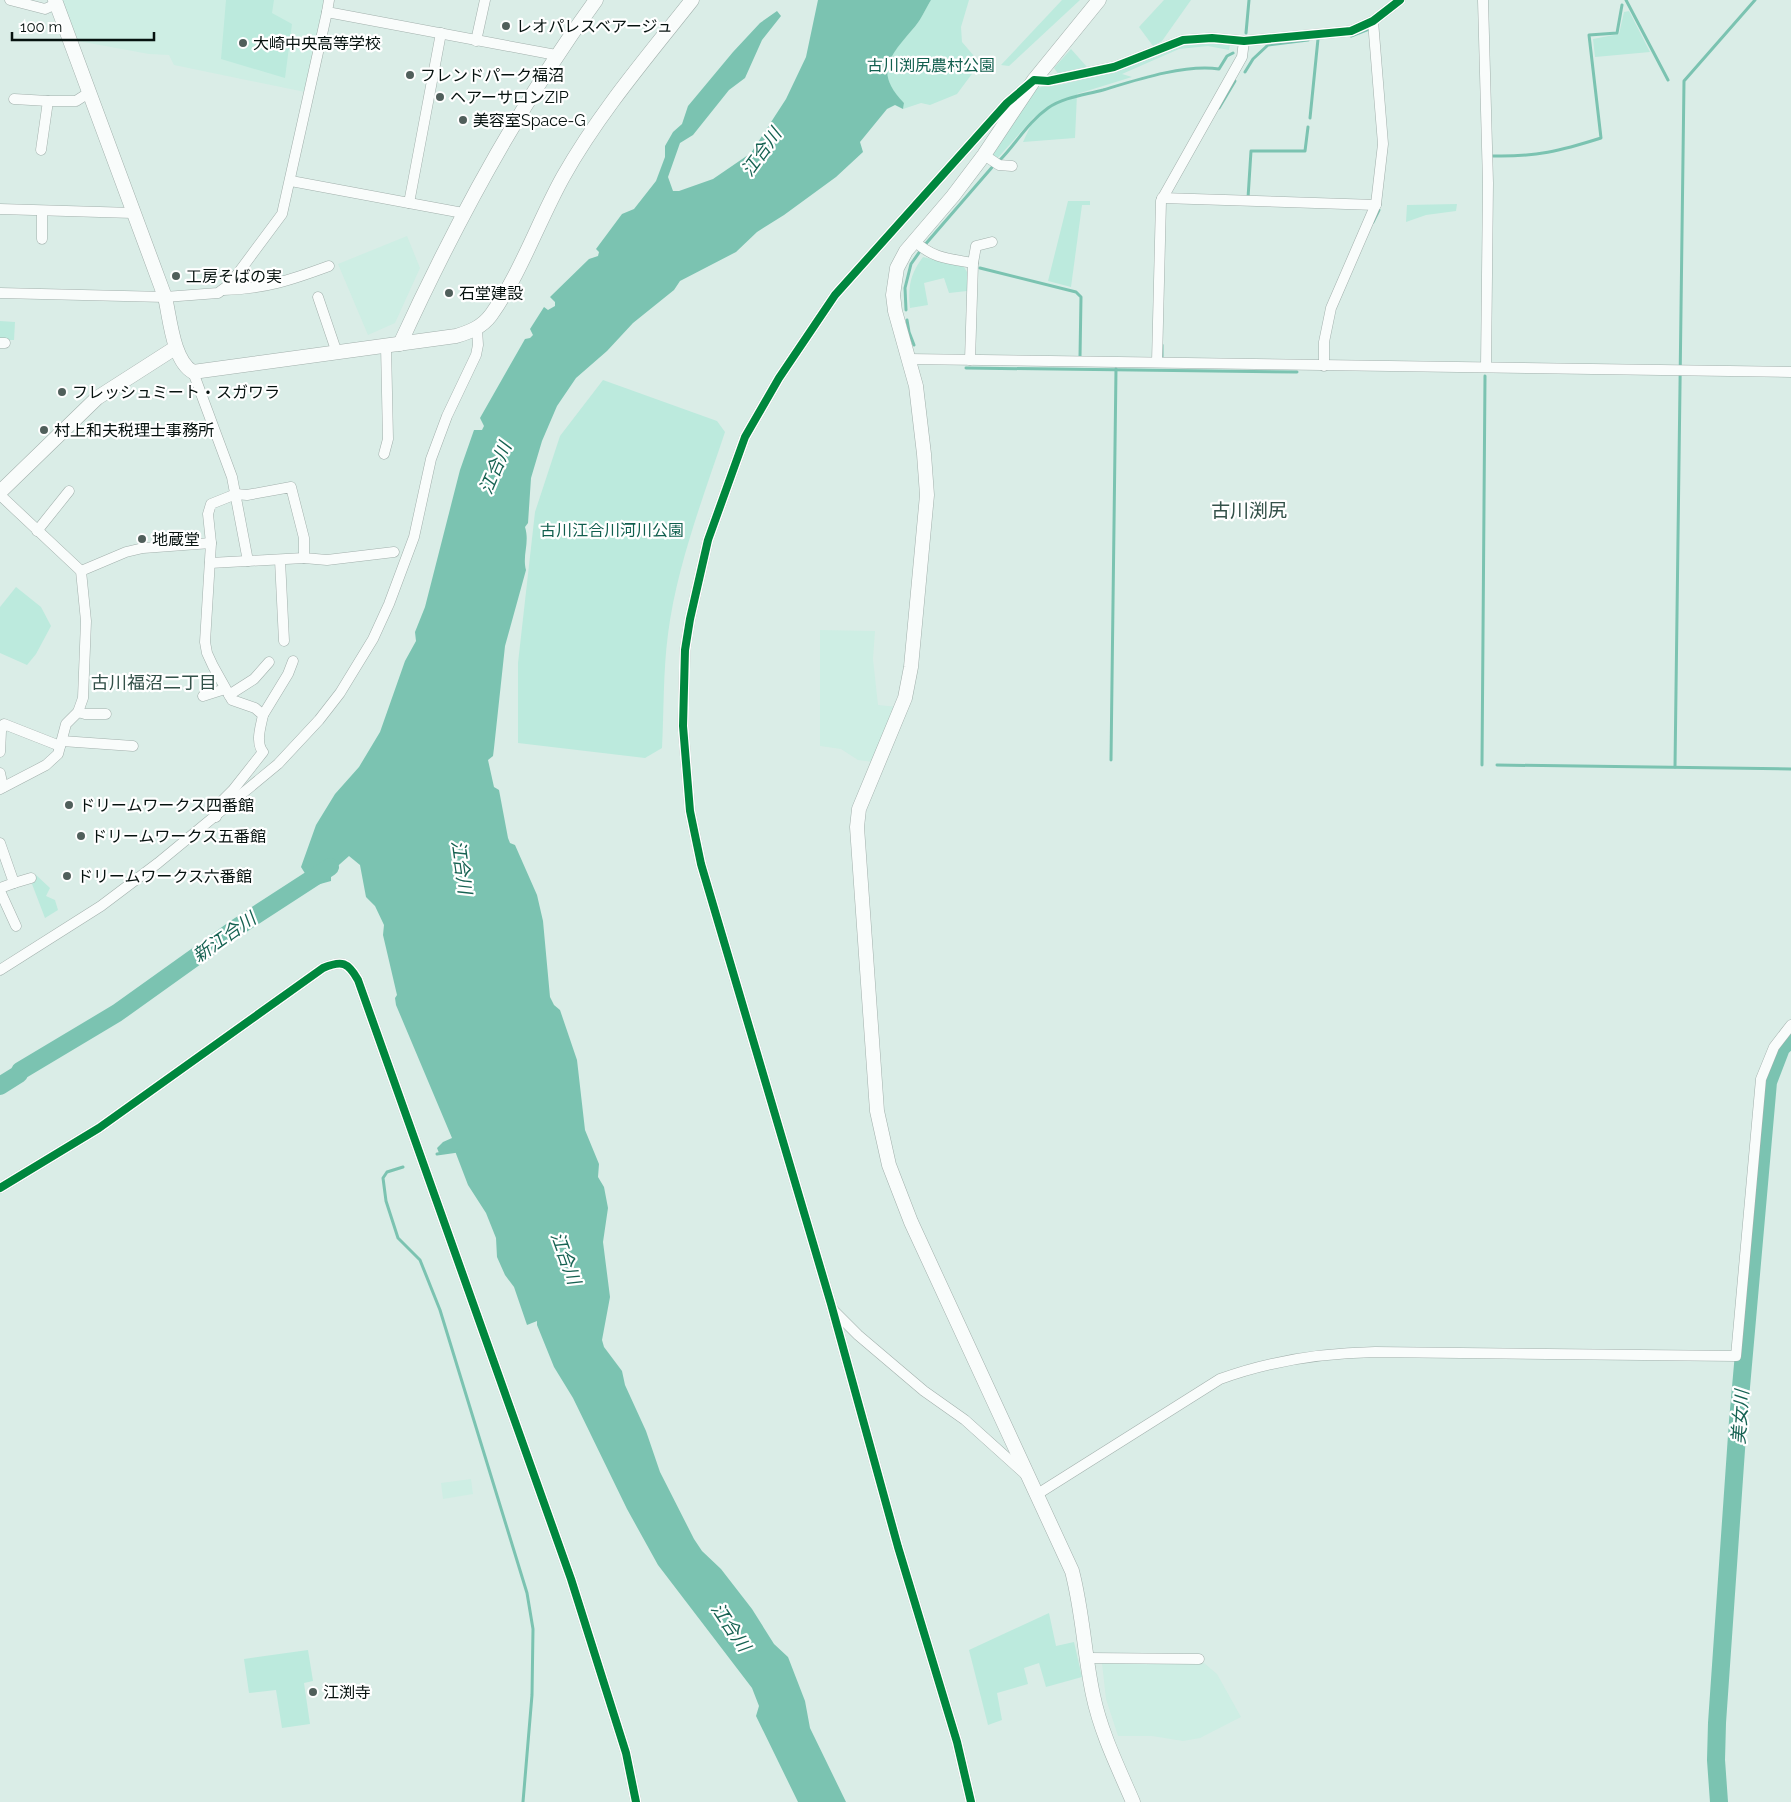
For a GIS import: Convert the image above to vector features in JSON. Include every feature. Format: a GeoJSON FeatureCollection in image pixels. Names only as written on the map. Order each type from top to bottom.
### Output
{"type":"FeatureCollection","features":[{"type":"Feature","properties":{"kind":"street"},"geometry":{"type":"LineString","coordinates":[[10,0],[45,9],[55,2],[165,297],[175,348],[188,370],[193,372],[456,336],[476,329],[490,316],[516,272],[563,177],[612,101],[692,0]]}},
{"type":"Feature","properties":{"kind":"street"},"geometry":{"type":"LineString","coordinates":[[0,293],[165,297],[218,294],[223,290],[243,268],[282,214],[291,181],[329,0]]}},
{"type":"Feature","properties":{"kind":"street"},"geometry":{"type":"LineString","coordinates":[[476,41],[485,0]]}},
{"type":"Feature","properties":{"kind":"street"},"geometry":{"type":"LineString","coordinates":[[400,344],[463,213],[556,55],[596,0]]}},
{"type":"Feature","properties":{"kind":"street"},"geometry":{"type":"LineString","coordinates":[[971,1802],[957,1742],[898,1547],[833,1309],[717,918],[690,811],[683,726],[686,650],[690,619],[708,540],[722,496],[745,437],[779,378],[835,295],[1007,103],[1034,80],[1100,0]]}},
{"type":"Feature","properties":{"kind":"street"},"geometry":{"type":"LineString","coordinates":[[1034,80],[1048,81],[1114,67],[1183,40],[1212,38],[1244,41],[1351,31],[1373,21],[1400,0]]}},
{"type":"Feature","properties":{"kind":"street"},"geometry":{"type":"LineString","coordinates":[[1483,0],[1488,183],[1486,367]]}},
{"type":"Feature","properties":{"kind":"street"},"geometry":{"type":"LineString","coordinates":[[327,12],[556,55]]}},
{"type":"Feature","properties":{"kind":"street"},"geometry":{"type":"LineString","coordinates":[[1324,366],[1324,342],[1331,308],[1376,205],[1383,144],[1373,21]]}},
{"type":"Feature","properties":{"kind":"street"},"geometry":{"type":"LineString","coordinates":[[409,203],[440,33]]}},
{"type":"Feature","properties":{"kind":"street"},"geometry":{"type":"LineString","coordinates":[[1157,362],[1166,198],[1242,57],[1244,41]]}},
{"type":"Feature","properties":{"kind":"street"},"geometry":{"type":"LineString","coordinates":[[1034,80],[991,160],[954,196],[897,268],[893,296],[895,311],[917,395],[927,495],[911,667],[905,698],[885,750],[876,764],[861,801],[857,827],[877,1111],[889,1165],[898,1190],[1026,1475],[1072,1571],[1079,1599],[1093,1694],[1104,1735],[1134,1802]]}},
{"type":"Feature","properties":{"kind":"street"},"geometry":{"type":"LineString","coordinates":[[14,99],[76,101],[90,92]]}},
{"type":"Feature","properties":{"kind":"street"},"geometry":{"type":"LineString","coordinates":[[42,150],[48,101]]}},
{"type":"Feature","properties":{"kind":"street"},"geometry":{"type":"LineString","coordinates":[[991,160],[1012,166]]}},
{"type":"Feature","properties":{"kind":"street"},"geometry":{"type":"LineString","coordinates":[[291,181],[463,213]]}},
{"type":"Feature","properties":{"kind":"street"},"geometry":{"type":"LineString","coordinates":[[1166,198],[1376,205]]}},
{"type":"Feature","properties":{"kind":"street"},"geometry":{"type":"LineString","coordinates":[[0,209],[133,213]]}},
{"type":"Feature","properties":{"kind":"street"},"geometry":{"type":"LineString","coordinates":[[42,210],[42,239]]}},
{"type":"Feature","properties":{"kind":"street"},"geometry":{"type":"LineString","coordinates":[[916,242],[926,252],[973,263]]}},
{"type":"Feature","properties":{"kind":"street"},"geometry":{"type":"LineString","coordinates":[[970,360],[973,263],[976,246],[992,242]]}},
{"type":"Feature","properties":{"kind":"street"},"geometry":{"type":"LineString","coordinates":[[223,290],[253,289],[282,283],[329,266]]}},
{"type":"Feature","properties":{"kind":"street"},"geometry":{"type":"LineString","coordinates":[[318,297],[337,353]]}},
{"type":"Feature","properties":{"kind":"street"},"geometry":{"type":"LineString","coordinates":[[0,970],[100,906],[216,817],[299,743],[340,693],[373,638],[402,571],[414,537],[434,451],[447,416],[476,355],[478,345],[476,329]]}},
{"type":"Feature","properties":{"kind":"street"},"geometry":{"type":"LineString","coordinates":[[384,454],[388,439],[386,346]]}},
{"type":"Feature","properties":{"kind":"street"},"geometry":{"type":"LineString","coordinates":[[0,773],[1,788],[46,765],[58,754],[66,724],[78,712],[83,698],[86,621],[81,571],[0,494],[97,398],[175,348]]}},
{"type":"Feature","properties":{"kind":"street"},"geometry":{"type":"LineString","coordinates":[[908,359],[1791,372]]}},
{"type":"Feature","properties":{"kind":"street"},"geometry":{"type":"LineString","coordinates":[[193,372],[195,382],[226,457],[236,494],[248,561]]}},
{"type":"Feature","properties":{"kind":"street"},"geometry":{"type":"LineString","coordinates":[[263,714],[254,708],[232,700],[206,647],[211,543],[208,508],[216,501],[236,494],[247,496],[291,487],[304,538],[304,558]]}},
{"type":"Feature","properties":{"kind":"street"},"geometry":{"type":"LineString","coordinates":[[37,531],[68,491]]}},
{"type":"Feature","properties":{"kind":"street"},"geometry":{"type":"LineString","coordinates":[[81,571],[112,556],[134,550],[211,543]]}},
{"type":"Feature","properties":{"kind":"street"},"geometry":{"type":"LineString","coordinates":[[210,563],[304,558],[327,560],[394,552]]}},
{"type":"Feature","properties":{"kind":"street"},"geometry":{"type":"LineString","coordinates":[[280,560],[284,641]]}},
{"type":"Feature","properties":{"kind":"street"},"geometry":{"type":"LineString","coordinates":[[216,817],[215,808],[233,790],[263,752],[260,748],[259,740],[263,714],[288,674],[293,661]]}},
{"type":"Feature","properties":{"kind":"street"},"geometry":{"type":"LineString","coordinates":[[203,696],[227,692],[254,679],[270,662]]}},
{"type":"Feature","properties":{"kind":"street"},"geometry":{"type":"LineString","coordinates":[[78,712],[106,714]]}},
{"type":"Feature","properties":{"kind":"street"},"geometry":{"type":"LineString","coordinates":[[0,752],[1,731],[4,724],[61,744],[133,746]]}},
{"type":"Feature","properties":{"kind":"street"},"geometry":{"type":"LineString","coordinates":[[0,843],[14,884]]}},
{"type":"Feature","properties":{"kind":"street"},"geometry":{"type":"LineString","coordinates":[[16,926],[0,890],[31,878]]}},
{"type":"Feature","properties":{"kind":"street"},"geometry":{"type":"LineString","coordinates":[[0,1188],[99,1128],[323,968],[335,963],[345,964],[352,969],[358,980],[571,1579],[626,1753],[636,1802]]}},
{"type":"Feature","properties":{"kind":"street"},"geometry":{"type":"LineString","coordinates":[[1036,1495],[1220,1379],[1254,1367],[1289,1358],[1331,1353],[1375,1352],[1736,1356],[1761,1080],[1774,1048],[1791,1025]]}},
{"type":"Feature","properties":{"kind":"street"},"geometry":{"type":"LineString","coordinates":[[833,1309],[858,1335],[924,1391],[965,1420],[1026,1475]]}},
{"type":"Feature","properties":{"kind":"street"},"geometry":{"type":"LineString","coordinates":[[1088,1658],[1199,1659]]}},
{"type":"Feature","properties":{"kind":"shaded area","name":"大崎中央高等学校"},"geometry":{"type":"Polygon","coordinates":[[[62,0],[324,0],[320,31],[305,92],[174,65],[169,55],[149,54],[78,41],[62,0]]]}},
{"type":"Feature","properties":{"kind":"shaded area"},"geometry":{"type":"Polygon","coordinates":[[[407,236],[420,268],[395,323],[368,335],[338,264],[407,236]]]}},
{"type":"Feature","properties":{"kind":"shaded area"},"geometry":{"type":"Polygon","coordinates":[[[820,630],[875,631],[873,659],[878,705],[897,707],[873,762],[858,760],[841,749],[820,746],[820,630]]]}},
{"type":"Feature","properties":{"kind":"shaded area"},"geometry":{"type":"Polygon","coordinates":[[[471,1479],[473,1494],[443,1499],[441,1483],[471,1479]]]}},
{"type":"Feature","properties":{"kind":"shaded area"},"geometry":{"type":"Polygon","coordinates":[[[1102,1663],[1204,1663],[1217,1674],[1241,1717],[1200,1738],[1183,1741],[1152,1736],[1118,1736],[1106,1699],[1102,1663]]]}},
{"type":"Feature","properties":{"kind":"green space"},"geometry":{"type":"Polygon","coordinates":[[[226,0],[274,0],[272,13],[292,24],[285,78],[221,59],[226,0]]]}},
{"type":"Feature","properties":{"kind":"green space","name":"古川渕尻農村公園"},"geometry":{"type":"Polygon","coordinates":[[[931,0],[969,0],[961,27],[962,42],[980,63],[957,94],[930,105],[921,103],[903,109],[904,103],[895,93],[890,83],[887,74],[888,66],[891,57],[918,23],[931,0]]]}},
{"type":"Feature","properties":{"kind":"green space"},"geometry":{"type":"Polygon","coordinates":[[[1062,0],[1080,0],[1009,66],[1001,65],[1062,0]]]}},
{"type":"Feature","properties":{"kind":"green space"},"geometry":{"type":"Polygon","coordinates":[[[1164,0],[1191,0],[1162,41],[1153,46],[1139,27],[1164,0]]]}},
{"type":"Feature","properties":{"kind":"green space"},"geometry":{"type":"Polygon","coordinates":[[[1629,11],[1650,52],[1595,57],[1593,39],[1619,34],[1624,12],[1629,11]]]}},
{"type":"Feature","properties":{"kind":"green space"},"geometry":{"type":"Polygon","coordinates":[[[1208,42],[1230,45],[1229,50],[1208,46],[1179,49],[1122,74],[1132,77],[1077,94],[1075,138],[1023,142],[1035,116],[996,160],[990,155],[1035,88],[1064,84],[1113,71],[1175,45],[1208,42]]]}},
{"type":"Feature","properties":{"kind":"green space"},"geometry":{"type":"Polygon","coordinates":[[[1071,49],[1087,67],[1059,75],[1054,68],[1071,49]]]}},
{"type":"Feature","properties":{"kind":"green space"},"geometry":{"type":"Polygon","coordinates":[[[1068,201],[1090,201],[1090,205],[1082,205],[1071,287],[1048,281],[1068,201]]]}},
{"type":"Feature","properties":{"kind":"green space"},"geometry":{"type":"Polygon","coordinates":[[[1457,204],[1456,211],[1426,215],[1406,222],[1407,205],[1457,204]]]}},
{"type":"Feature","properties":{"kind":"green space"},"geometry":{"type":"Polygon","coordinates":[[[923,257],[964,267],[967,272],[967,291],[949,293],[944,278],[924,283],[928,305],[910,308],[909,294],[911,281],[915,269],[923,257]]]}},
{"type":"Feature","properties":{"kind":"green space"},"geometry":{"type":"Polygon","coordinates":[[[0,321],[15,322],[14,340],[0,340],[0,321]]]}},
{"type":"Feature","properties":{"kind":"green space","name":"古川江合川河川公園"},"geometry":{"type":"Polygon","coordinates":[[[603,380],[717,421],[725,432],[684,557],[672,608],[665,663],[662,748],[645,758],[518,743],[518,663],[535,512],[560,436],[603,380]]]}},
{"type":"Feature","properties":{"kind":"green space"},"geometry":{"type":"Polygon","coordinates":[[[16,587],[41,607],[51,626],[36,654],[27,665],[0,653],[0,607],[16,587]]]}},
{"type":"Feature","properties":{"kind":"green space"},"geometry":{"type":"Polygon","coordinates":[[[36,875],[50,888],[46,896],[55,900],[58,910],[45,918],[32,884],[36,875]]]}},
{"type":"Feature","properties":{"kind":"green space"},"geometry":{"type":"Polygon","coordinates":[[[1049,1613],[1056,1646],[1074,1642],[1082,1677],[1046,1687],[1039,1663],[1024,1668],[1028,1684],[997,1693],[1002,1720],[988,1725],[969,1650],[1049,1613]]]}},
{"type":"Feature","properties":{"kind":"green space"},"geometry":{"type":"Polygon","coordinates":[[[308,1650],[313,1681],[304,1683],[310,1724],[282,1728],[276,1690],[249,1693],[244,1659],[308,1650]]]}},
{"type":"Feature","properties":{"kind":"water","name":"江合川"},"geometry":{"type":"Polygon","coordinates":[[[818,0],[931,0],[918,23],[891,57],[888,66],[887,74],[890,83],[904,103],[903,109],[895,105],[887,109],[860,142],[863,152],[836,177],[757,232],[736,252],[680,281],[674,290],[633,323],[607,351],[576,378],[557,406],[542,441],[531,478],[528,523],[525,527],[527,538],[526,570],[505,646],[493,756],[488,760],[494,787],[499,790],[508,838],[510,843],[515,845],[537,895],[543,921],[550,997],[554,1005],[560,1010],[577,1060],[585,1130],[599,1164],[598,1177],[604,1187],[608,1208],[603,1242],[610,1297],[602,1340],[604,1347],[622,1371],[625,1385],[646,1431],[660,1472],[694,1539],[702,1551],[721,1569],[752,1609],[774,1644],[788,1657],[805,1701],[810,1728],[846,1802],[798,1802],[756,1716],[759,1706],[752,1688],[658,1565],[627,1509],[573,1398],[554,1367],[537,1321],[527,1325],[514,1287],[505,1275],[497,1257],[496,1238],[486,1213],[468,1185],[455,1151],[439,1153],[437,1148],[443,1142],[452,1138],[396,1005],[395,998],[397,995],[383,935],[384,925],[375,906],[366,897],[360,865],[349,856],[331,872],[331,881],[313,886],[301,867],[316,825],[335,794],[359,767],[380,732],[405,661],[416,641],[415,632],[425,607],[460,470],[474,430],[482,430],[484,426],[480,418],[525,339],[533,335],[530,329],[544,307],[548,310],[555,306],[555,302],[550,297],[589,259],[598,256],[599,252],[596,249],[622,214],[634,209],[656,181],[665,157],[665,146],[673,132],[682,124],[688,106],[760,23],[777,11],[781,16],[762,40],[745,78],[729,90],[693,135],[680,143],[668,177],[673,191],[679,191],[713,179],[751,153],[786,99],[806,57],[818,0]]]}},
{"type":"Feature","properties":{"kind":"waterway"},"geometry":{"type":"LineString","coordinates":[[1246,33],[1249,0]]}},
{"type":"Feature","properties":{"kind":"waterway"},"geometry":{"type":"LineString","coordinates":[[1626,0],[1668,80]]}},
{"type":"Feature","properties":{"kind":"waterway"},"geometry":{"type":"LineString","coordinates":[[1675,767],[1684,81],[1755,0]]}},
{"type":"Feature","properties":{"kind":"waterway"},"geometry":{"type":"LineString","coordinates":[[1493,156],[1548,152],[1601,138],[1589,35],[1617,33],[1622,5]]}},
{"type":"Feature","properties":{"kind":"waterway"},"geometry":{"type":"LineString","coordinates":[[1351,36],[1369,29]]}},
{"type":"Feature","properties":{"kind":"waterway"},"geometry":{"type":"LineString","coordinates":[[1310,118],[1318,39]]}},
{"type":"Feature","properties":{"kind":"waterway"},"geometry":{"type":"LineString","coordinates":[[1245,72],[1253,59],[1268,45],[1308,40]]}},
{"type":"Feature","properties":{"kind":"waterway"},"geometry":{"type":"LineString","coordinates":[[999,161],[1028,126],[1054,104],[1160,74],[1191,69],[1219,69],[1227,56],[1233,53]]}},
{"type":"Feature","properties":{"kind":"waterway"},"geometry":{"type":"LineString","coordinates":[[1219,108],[1235,81]]}},
{"type":"Feature","properties":{"kind":"waterway"},"geometry":{"type":"LineString","coordinates":[[1248,198],[1251,151],[1305,151],[1308,127]]}},
{"type":"Feature","properties":{"kind":"waterway"},"geometry":{"type":"LineString","coordinates":[[906,310],[905,288],[911,264],[923,247],[994,165]]}},
{"type":"Feature","properties":{"kind":"waterway"},"geometry":{"type":"LineString","coordinates":[[1373,222],[1379,210]]}},
{"type":"Feature","properties":{"kind":"waterway"},"geometry":{"type":"LineString","coordinates":[[980,268],[1076,292],[1081,297],[1080,357]]}},
{"type":"Feature","properties":{"kind":"waterway"},"geometry":{"type":"LineString","coordinates":[[907,320],[914,345]]}},
{"type":"Feature","properties":{"kind":"waterway"},"geometry":{"type":"LineString","coordinates":[[1162,345],[1162,357]]}},
{"type":"Feature","properties":{"kind":"waterway"},"geometry":{"type":"LineString","coordinates":[[966,368],[1297,372]]}},
{"type":"Feature","properties":{"kind":"waterway"},"geometry":{"type":"LineString","coordinates":[[1111,760],[1116,369]]}},
{"type":"Feature","properties":{"kind":"waterway"},"geometry":{"type":"LineString","coordinates":[[1482,765],[1485,376]]}},
{"type":"Feature","properties":{"kind":"waterway"},"geometry":{"type":"LineString","coordinates":[[1497,765],[1791,769]]}},
{"type":"Feature","properties":{"kind":"waterway","name":"新江合川"},"geometry":{"type":"LineString","coordinates":[[0,1086],[19,1074],[20,1071],[117,1013],[236,928],[330,867]]}},
{"type":"Feature","properties":{"kind":"waterway","name":"美女川"},"geometry":{"type":"LineString","coordinates":[[1719,1802],[1716,1760],[1717,1723],[1738,1421],[1768,1082],[1781,1048],[1791,1038]]}},
{"type":"Feature","properties":{"kind":"waterway"},"geometry":{"type":"LineString","coordinates":[[437,1154],[458,1151]]}},
{"type":"Feature","properties":{"kind":"waterway"},"geometry":{"type":"LineString","coordinates":[[403,1167],[387,1172],[383,1178],[386,1201],[398,1238],[420,1260],[440,1310],[527,1593],[533,1629],[532,1695],[523,1802]]}},
{"type":"Feature","properties":{"kind":"cycle path"},"geometry":{"type":"LineString","coordinates":[[971,1802],[957,1742],[898,1547],[831,1304],[701,864],[690,811],[683,726],[685,650],[708,540],[745,437],[779,378],[835,295],[1007,103],[1034,80],[1048,81],[1114,67],[1183,40],[1212,38],[1244,41],[1351,31],[1373,21],[1400,0]]}},
{"type":"Feature","properties":{"kind":"cycle path"},"geometry":{"type":"LineString","coordinates":[[0,1188],[99,1128],[323,968],[335,964],[348,966],[358,980],[571,1579],[626,1753],[636,1802]]}},
{"type":"Feature","properties":{"kind":"place","name":"レオパレスベアージュ"},"geometry":{"type":"Point","coordinates":[506,26]}},
{"type":"Feature","properties":{"kind":"place","name":"大崎中央高等学校"},"geometry":{"type":"Point","coordinates":[243,43]}},
{"type":"Feature","properties":{"kind":"place","name":"フレンドパーク福沼"},"geometry":{"type":"Point","coordinates":[410,75]}},
{"type":"Feature","properties":{"kind":"place","name":"ヘアーサロンZIP"},"geometry":{"type":"Point","coordinates":[440,97]}},
{"type":"Feature","properties":{"kind":"place","name":"美容室Space-G"},"geometry":{"type":"Point","coordinates":[463,120]}},
{"type":"Feature","properties":{"kind":"place","name":"工房そばの実"},"geometry":{"type":"Point","coordinates":[176,276]}},
{"type":"Feature","properties":{"kind":"place","name":"石堂建設"},"geometry":{"type":"Point","coordinates":[449,293]}},
{"type":"Feature","properties":{"kind":"place","name":"フレッシュミート・スガワラ"},"geometry":{"type":"Point","coordinates":[62,392]}},
{"type":"Feature","properties":{"kind":"place","name":"村上和夫税理士事務所"},"geometry":{"type":"Point","coordinates":[44,430]}},
{"type":"Feature","properties":{"kind":"place","name":"地蔵堂"},"geometry":{"type":"Point","coordinates":[142,539]}},
{"type":"Feature","properties":{"kind":"place","name":"ドリームワークス四番館"},"geometry":{"type":"Point","coordinates":[69,805]}},
{"type":"Feature","properties":{"kind":"place","name":"ドリームワークス五番館"},"geometry":{"type":"Point","coordinates":[81,836]}},
{"type":"Feature","properties":{"kind":"place","name":"ドリームワークス六番館"},"geometry":{"type":"Point","coordinates":[67,876]}},
{"type":"Feature","properties":{"kind":"place","name":"江渕寺"},"geometry":{"type":"Point","coordinates":[313,1692]}},
{"type":"Feature","properties":{"kind":"district","name":"古川渕尻"},"geometry":{"type":"Point","coordinates":[1249,510]}},
{"type":"Feature","properties":{"kind":"district","name":"古川福沼二丁目"},"geometry":{"type":"Point","coordinates":[154,682]}}]}
